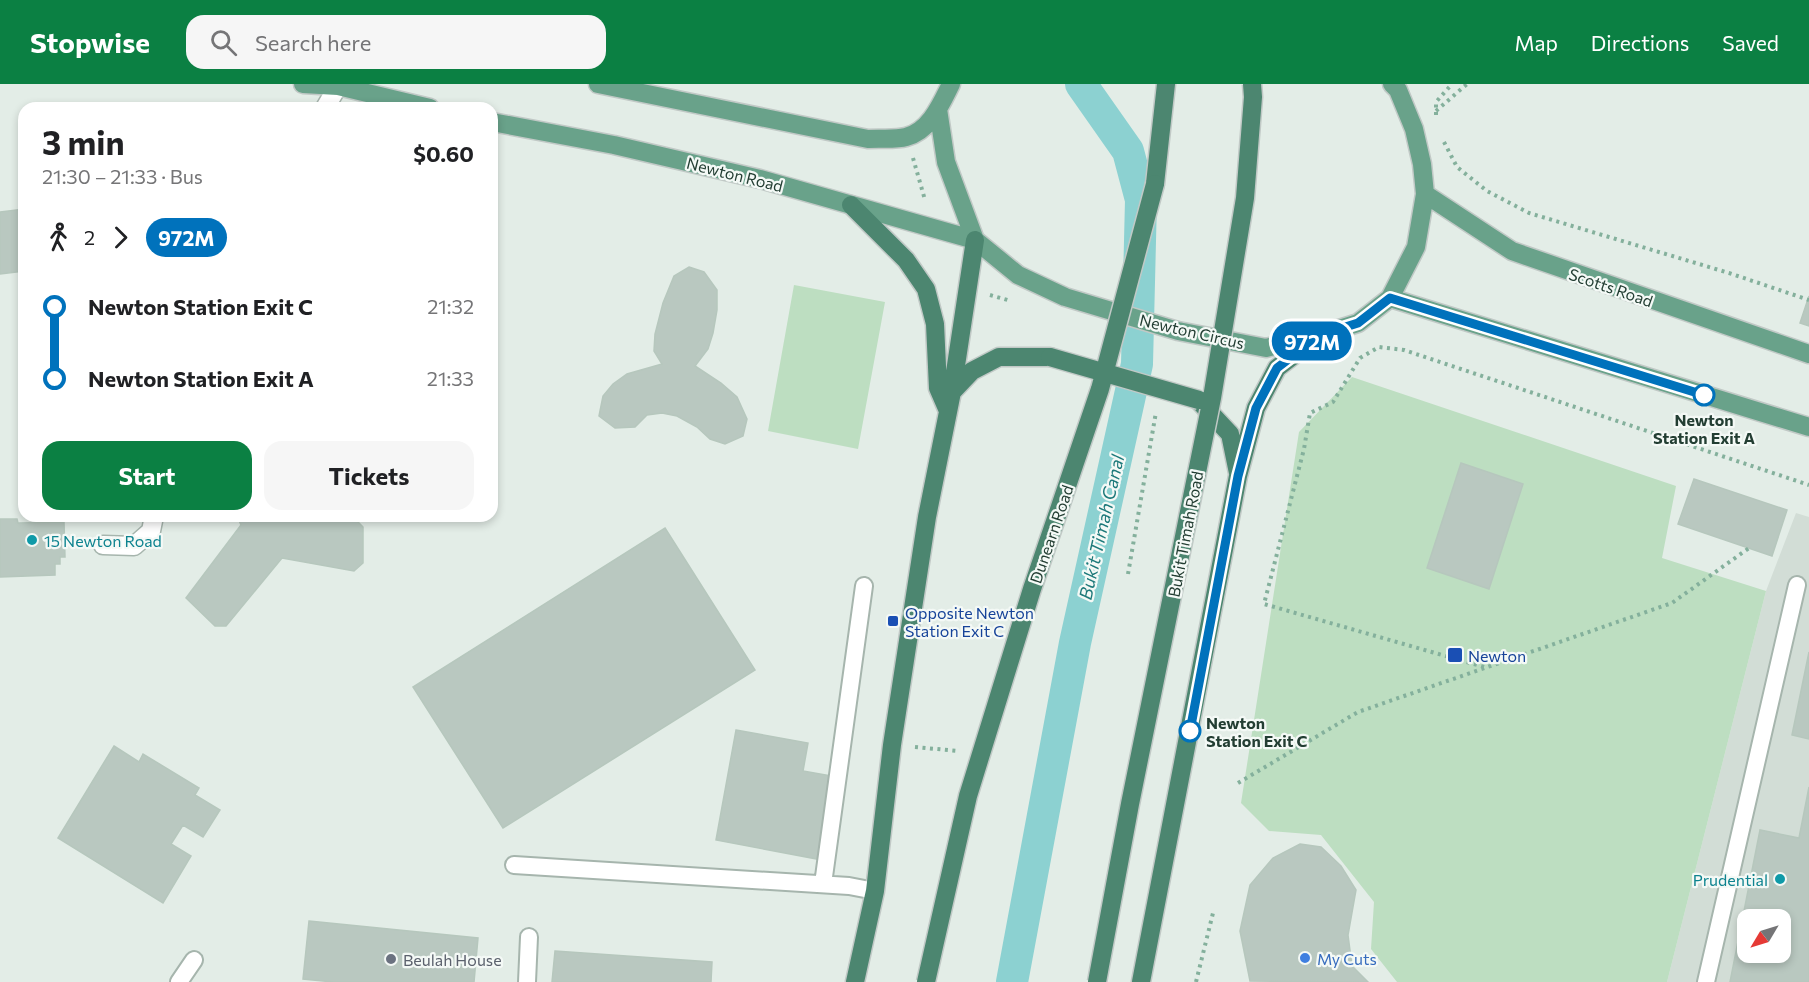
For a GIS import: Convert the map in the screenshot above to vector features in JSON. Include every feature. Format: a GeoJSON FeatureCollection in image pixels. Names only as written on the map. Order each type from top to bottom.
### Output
{"type":"FeatureCollection","features":[{"type":"Feature","properties":{"kind":"highway","name":"Dunearn Road"},"geometry":{"type":"LineString","coordinates":[[926,982],[968,796],[1032,589],[1100,389],[1155,184],[1167,84]]}},
{"type":"Feature","properties":{"kind":"highway","name":"Bukit Timah Road"},"geometry":{"type":"LineString","coordinates":[[1098,982],[1133,792],[1212,398],[1245,198],[1252,84]]}},
{"type":"Feature","properties":{"kind":"highway"},"geometry":{"type":"LineString","coordinates":[[851,205],[906,260],[926,289],[935,324],[938,388],[948,411]]}},
{"type":"Feature","properties":{"kind":"highway"},"geometry":{"type":"LineString","coordinates":[[855,982],[875,891],[891,745],[927,517],[952,392],[975,240]]}},
{"type":"Feature","properties":{"kind":"highway"},"geometry":{"type":"LineString","coordinates":[[1141,982],[1238,476],[1256,408],[1277,368],[1320,335]]}},
{"type":"Feature","properties":{"kind":"highway"},"geometry":{"type":"LineString","coordinates":[[952,392],[972,371],[999,357],[1050,357],[1199,400],[1230,434],[1238,476]]}},
{"type":"Feature","properties":{"kind":"main road"},"geometry":{"type":"LineString","coordinates":[[303,84],[338,86],[405,102]]}},
{"type":"Feature","properties":{"kind":"main road"},"geometry":{"type":"LineString","coordinates":[[598,84],[868,139],[907,137],[927,124],[951,84]]}},
{"type":"Feature","properties":{"kind":"main road","name":"Newton Circus"},"geometry":{"type":"LineString","coordinates":[[975,240],[1018,275],[1065,297],[1178,331],[1266,348],[1358,323],[1390,298],[1416,247],[1425,194],[1422,164],[1414,129],[1398,90],[1392,84]]}},
{"type":"Feature","properties":{"kind":"main road"},"geometry":{"type":"LineString","coordinates":[[938,109],[946,162],[975,240]]}},
{"type":"Feature","properties":{"kind":"main road","name":"Newton Road"},"geometry":{"type":"LineString","coordinates":[[498,123],[626,147],[759,179],[975,240]]}},
{"type":"Feature","properties":{"kind":"main road","name":"Scotts Road"},"geometry":{"type":"LineString","coordinates":[[1425,194],[1512,251],[1809,354]]}},
{"type":"Feature","properties":{"kind":"main road"},"geometry":{"type":"LineString","coordinates":[[1390,298],[1809,427]]}},
{"type":"Feature","properties":{"kind":"street"},"geometry":{"type":"LineString","coordinates":[[329,102],[338,86]]}},
{"type":"Feature","properties":{"kind":"street"},"geometry":{"type":"LineString","coordinates":[[103,545],[134,546],[151,531],[153,522]]}},
{"type":"Feature","properties":{"kind":"lane"},"geometry":{"type":"LineString","coordinates":[[1706,982],[1797,585]]}},
{"type":"Feature","properties":{"kind":"lane"},"geometry":{"type":"LineString","coordinates":[[823,884],[864,586]]}},
{"type":"Feature","properties":{"kind":"lane"},"geometry":{"type":"LineString","coordinates":[[514,865],[823,884],[875,891]]}},
{"type":"Feature","properties":{"kind":"lane"},"geometry":{"type":"LineString","coordinates":[[527,982],[529,937]]}},
{"type":"Feature","properties":{"kind":"lane"},"geometry":{"type":"LineString","coordinates":[[179,982],[194,960]]}},
{"type":"Feature","properties":{"kind":"path"},"geometry":{"type":"LineString","coordinates":[[1437,119],[1436,102],[1452,84]]}},
{"type":"Feature","properties":{"kind":"path"},"geometry":{"type":"LineString","coordinates":[[1436,111],[1467,84]]}},
{"type":"Feature","properties":{"kind":"path"},"geometry":{"type":"LineString","coordinates":[[1440,135],[1457,167],[1487,191],[1529,213],[1729,273],[1809,300]]}},
{"type":"Feature","properties":{"kind":"path"},"geometry":{"type":"LineString","coordinates":[[912,153],[928,210]]}},
{"type":"Feature","properties":{"kind":"path"},"geometry":{"type":"LineString","coordinates":[[1484,667],[1264,604],[1304,449],[1310,414],[1333,402],[1360,358],[1379,347],[1404,350],[1809,485]]}},
{"type":"Feature","properties":{"kind":"path"},"geometry":{"type":"LineString","coordinates":[[1238,783],[1358,712],[1672,603],[1749,548]]}},
{"type":"Feature","properties":{"kind":"path"},"geometry":{"type":"LineString","coordinates":[[891,745],[965,752]]}},
{"type":"Feature","properties":{"kind":"path"},"geometry":{"type":"LineString","coordinates":[[1196,982],[1214,913]]}},
{"type":"Feature","properties":{"kind":"shaded area"},"geometry":{"type":"Polygon","coordinates":[[[1796,513],[1809,517],[1809,982],[1667,982],[1766,591],[1796,513]]]}},
{"type":"Feature","properties":{"kind":"green space"},"geometry":{"type":"Polygon","coordinates":[[[794,285],[885,302],[858,449],[768,431],[794,285]]]}},
{"type":"Feature","properties":{"kind":"green space"},"geometry":{"type":"Polygon","coordinates":[[[1352,377],[1676,486],[1662,558],[1766,591],[1667,982],[1397,982],[1371,949],[1374,902],[1321,835],[1269,831],[1241,803],[1299,432],[1352,377]]]}},
{"type":"Feature","properties":{"kind":"building"},"geometry":{"type":"Polygon","coordinates":[[[18,210],[18,272],[0,274],[0,212],[18,210]]]}},
{"type":"Feature","properties":{"kind":"building"},"geometry":{"type":"Polygon","coordinates":[[[689,267],[704,272],[717,290],[717,310],[713,333],[708,349],[695,366],[737,397],[747,419],[743,436],[725,444],[710,439],[697,427],[677,416],[662,413],[647,415],[635,427],[615,428],[599,416],[603,396],[613,384],[627,374],[662,364],[654,351],[655,334],[663,303],[674,276],[689,267]]]}},
{"type":"Feature","properties":{"kind":"building"},"geometry":{"type":"Polygon","coordinates":[[[1809,296],[1809,326],[1800,323],[1809,296]]]}},
{"type":"Feature","properties":{"kind":"building"},"geometry":{"type":"Polygon","coordinates":[[[1461,463],[1523,484],[1489,589],[1427,568],[1461,463]]]}},
{"type":"Feature","properties":{"kind":"building"},"geometry":{"type":"Polygon","coordinates":[[[1694,479],[1787,510],[1772,556],[1678,524],[1694,479]]]}},
{"type":"Feature","properties":{"kind":"building","name":"15 Newton Road"},"geometry":{"type":"Polygon","coordinates":[[[0,519],[17,519],[18,523],[64,522],[65,557],[60,557],[60,564],[55,564],[55,575],[0,577],[0,519]]]}},
{"type":"Feature","properties":{"kind":"building"},"geometry":{"type":"Polygon","coordinates":[[[240,522],[358,522],[363,527],[363,563],[354,571],[282,558],[226,626],[215,626],[186,598],[241,525],[240,522]]]}},
{"type":"Feature","properties":{"kind":"building"},"geometry":{"type":"Polygon","coordinates":[[[665,528],[755,670],[503,828],[413,687],[665,528]]]}},
{"type":"Feature","properties":{"kind":"building"},"geometry":{"type":"Polygon","coordinates":[[[1809,652],[1809,739],[1792,735],[1809,652]]]}},
{"type":"Feature","properties":{"kind":"building"},"geometry":{"type":"Polygon","coordinates":[[[736,730],[808,743],[803,771],[832,776],[817,859],[716,840],[736,730]]]}},
{"type":"Feature","properties":{"kind":"building"},"geometry":{"type":"Polygon","coordinates":[[[114,746],[139,762],[143,754],[199,788],[195,795],[220,810],[203,837],[183,825],[171,844],[191,856],[163,903],[58,838],[114,746]]]}},
{"type":"Feature","properties":{"kind":"building","name":"Prudential"},"geometry":{"type":"Polygon","coordinates":[[[1809,787],[1809,982],[1730,982],[1737,947],[1737,963],[1791,963],[1791,909],[1744,909],[1760,830],[1799,838],[1809,787]]]}},
{"type":"Feature","properties":{"kind":"building"},"geometry":{"type":"Polygon","coordinates":[[[1300,844],[1321,847],[1341,866],[1356,890],[1348,935],[1352,966],[1368,982],[1250,981],[1240,931],[1250,885],[1273,858],[1300,844]]]}},
{"type":"Feature","properties":{"kind":"building","name":"Beulah House"},"geometry":{"type":"Polygon","coordinates":[[[309,921],[478,938],[474,982],[333,982],[303,979],[309,921]]]}},
{"type":"Feature","properties":{"kind":"building"},"geometry":{"type":"Polygon","coordinates":[[[555,951],[712,962],[711,982],[552,982],[555,951]]]}},
{"type":"Feature","properties":{"kind":"waterway","name":"Bukit Timah Canal"},"geometry":{"type":"LineString","coordinates":[[1012,982],[1075,643],[1137,364],[1141,200],[1128,151],[1081,84]]}},
{"type":"Feature","properties":{"kind":"bus line","name":"972M"},"geometry":{"type":"LineString","coordinates":[[1190,731],[1238,476],[1256,408],[1277,368],[1320,335],[1358,323],[1390,298],[1704,395]]}},
{"type":"Feature","properties":{"kind":"place","name":"Newton Station Exit A"},"geometry":{"type":"Point","coordinates":[1704,395]}},
{"type":"Feature","properties":{"kind":"place","name":"15 Newton Road"},"geometry":{"type":"Point","coordinates":[32,540]}},
{"type":"Feature","properties":{"kind":"place","name":"Opposite Newton Station Exit C"},"geometry":{"type":"Point","coordinates":[893,621]}},
{"type":"Feature","properties":{"kind":"place","name":"Newton"},"geometry":{"type":"Point","coordinates":[1455,655]}},
{"type":"Feature","properties":{"kind":"place","name":"Newton Station Exit C"},"geometry":{"type":"Point","coordinates":[1190,731]}},
{"type":"Feature","properties":{"kind":"place","name":"Prudential"},"geometry":{"type":"Point","coordinates":[1780,879]}},
{"type":"Feature","properties":{"kind":"place","name":"My Cuts"},"geometry":{"type":"Point","coordinates":[1305,958]}},
{"type":"Feature","properties":{"kind":"place","name":"Beulah House"},"geometry":{"type":"Point","coordinates":[391,959]}}]}
